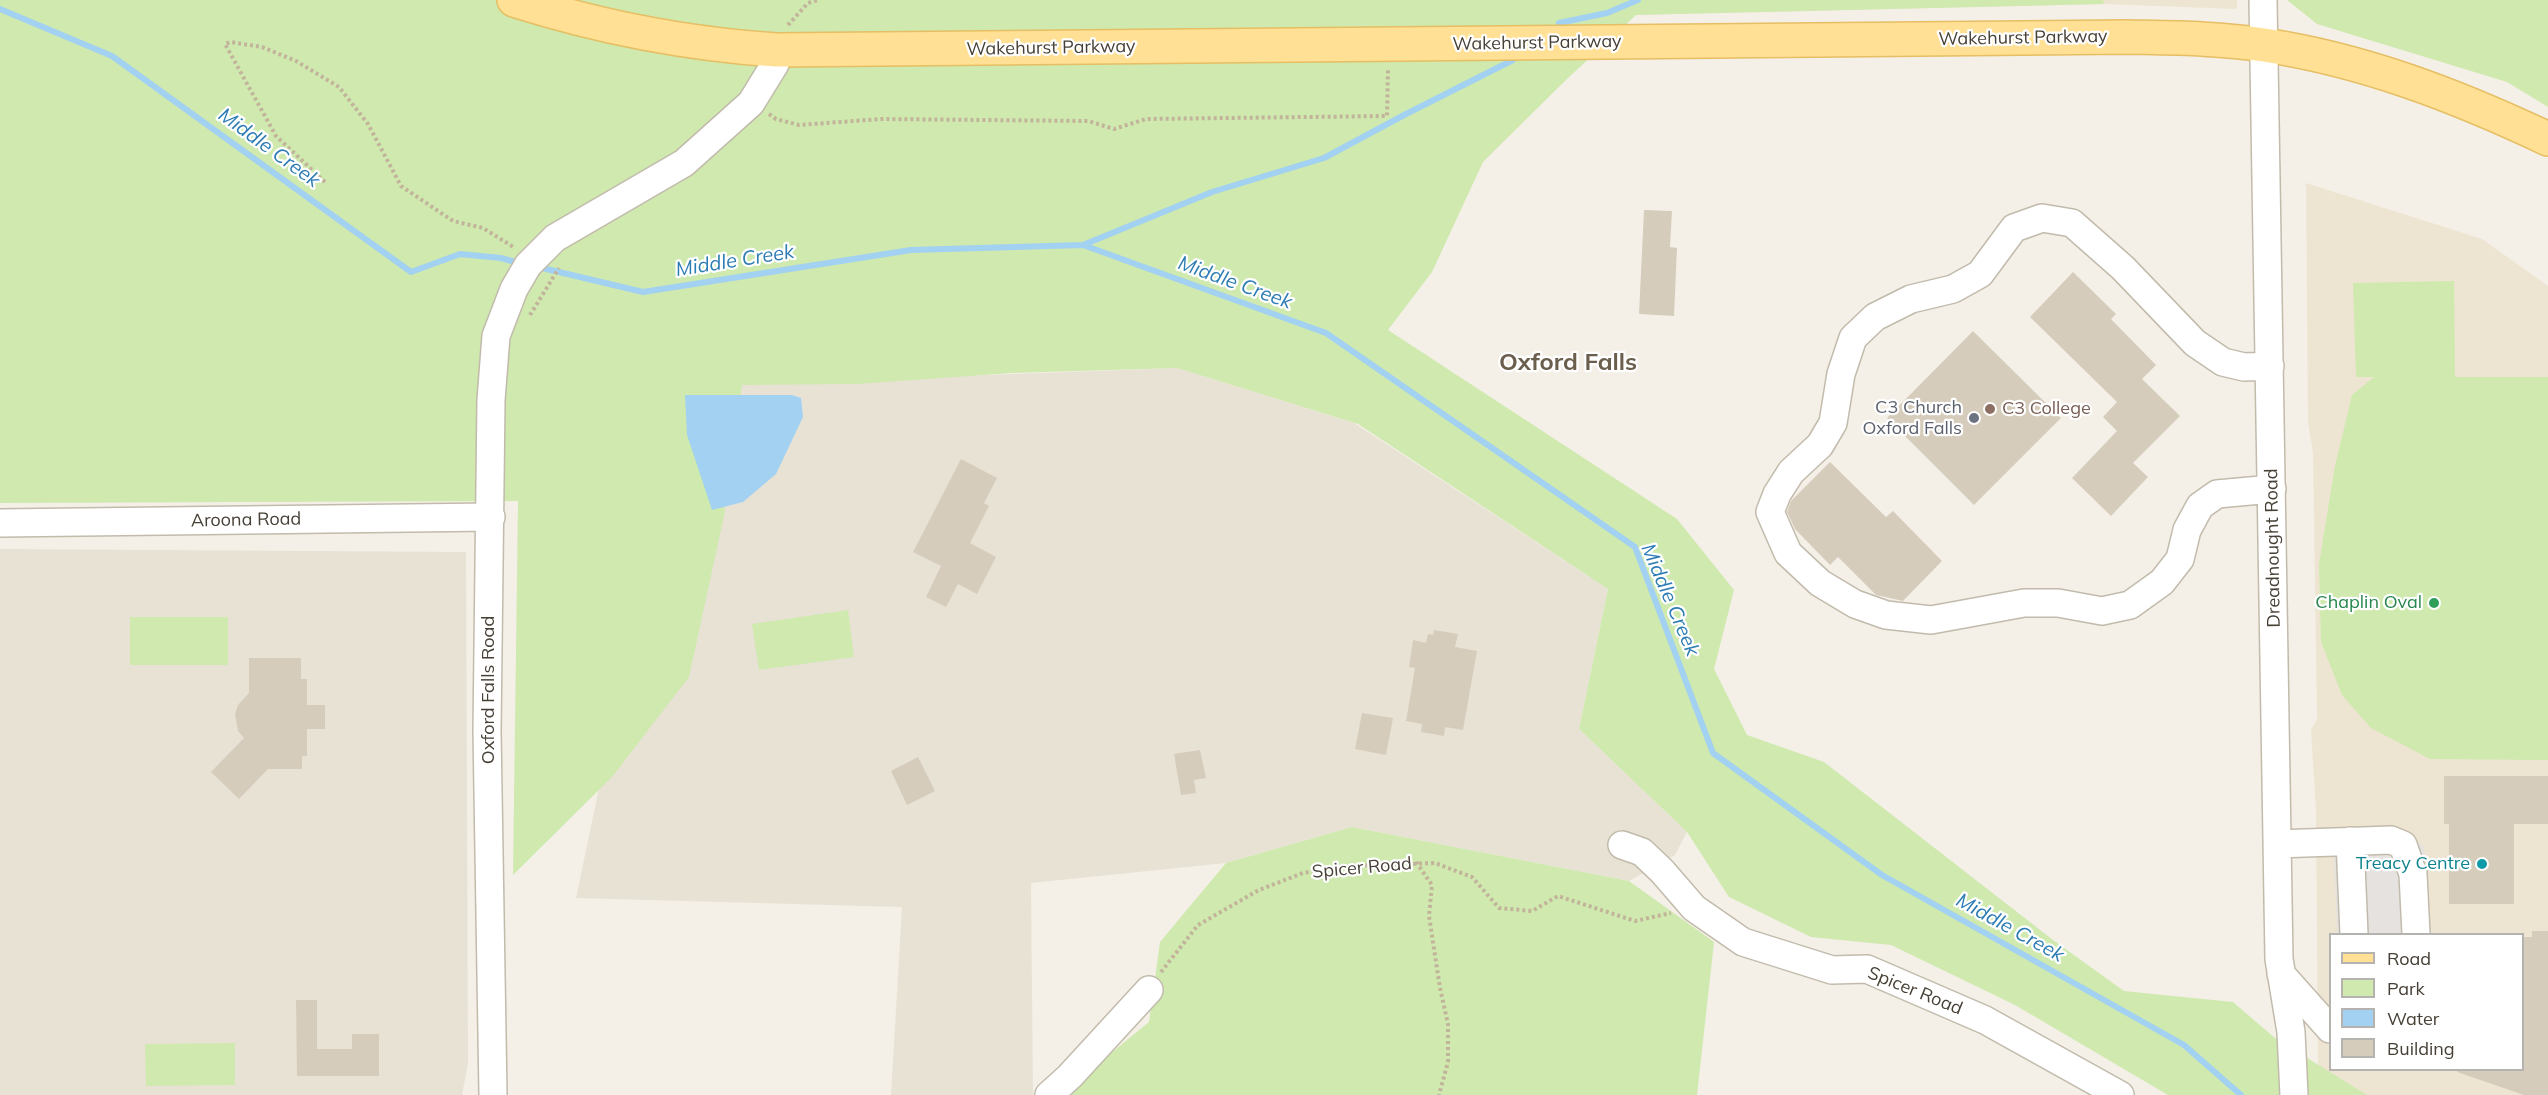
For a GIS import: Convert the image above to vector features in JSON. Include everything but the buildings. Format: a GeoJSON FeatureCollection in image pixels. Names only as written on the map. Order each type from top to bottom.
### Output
{"type":"FeatureCollection","features":[{"type":"Feature","properties":{"kind":"main road","name":"Wakehurst Parkway"},"geometry":{"type":"LineString","coordinates":[[514,0],[571,18],[653,35],[776,50],[2127,37],[2224,40],[2264,45],[2391,74],[2485,109],[2548,139]]}},
{"type":"Feature","properties":{"kind":"street","name":"Dreadnought Road"},"geometry":{"type":"LineString","coordinates":[[2263,0],[2279,959],[2291,1032],[2294,1095]]}},
{"type":"Feature","properties":{"kind":"street","name":"Oxford Falls Road"},"geometry":{"type":"LineString","coordinates":[[493,1095],[487,731],[491,400],[496,336],[514,289],[528,265],[555,238],[570,227],[620,202],[684,163],[751,103],[775,64],[776,50]]}},
{"type":"Feature","properties":{"kind":"street"},"geometry":{"type":"LineString","coordinates":[[2270,366],[2244,367],[2223,362],[2195,343],[2123,268],[2072,223],[2042,218],[2014,228],[1980,274],[1953,289],[1911,299],[1875,317],[1853,338],[1841,374],[1833,423],[1820,445],[1791,472],[1777,494],[1770,512],[1788,553],[1820,583],[1855,604],[1886,615],[1931,620],[2024,603],[2058,603],[2102,611],[2130,605],[2162,582],[2180,559],[2187,530],[2200,506],[2217,494],[2272,489]]}},
{"type":"Feature","properties":{"kind":"street","name":"Aroona Road"},"geometry":{"type":"LineString","coordinates":[[0,523],[491,517]]}},
{"type":"Feature","properties":{"kind":"street"},"geometry":{"type":"LineString","coordinates":[[2277,844],[2391,840],[2403,845],[2413,874],[2416,933]]}},
{"type":"Feature","properties":{"kind":"street"},"geometry":{"type":"LineString","coordinates":[[2350,841],[2354,933]]}},
{"type":"Feature","properties":{"kind":"street","name":"Spicer Road"},"geometry":{"type":"LineString","coordinates":[[1622,845],[1642,852],[1694,908],[1743,942],[1832,970],[1867,969],[1984,1020],[2120,1095]]}},
{"type":"Feature","properties":{"kind":"street"},"geometry":{"type":"LineString","coordinates":[[2281,973],[2329,1027]]}},
{"type":"Feature","properties":{"kind":"street"},"geometry":{"type":"LineString","coordinates":[[1049,1095],[1070,1076],[1149,990]]}},
{"type":"Feature","properties":{"kind":"path"},"geometry":{"type":"LineString","coordinates":[[776,50],[783,30],[808,3],[818,0]]}},
{"type":"Feature","properties":{"kind":"path"},"geometry":{"type":"LineString","coordinates":[[325,182],[276,136],[225,44],[230,42],[262,47],[296,61],[339,87],[368,124],[401,186],[453,221],[483,228],[525,254],[538,256]]}},
{"type":"Feature","properties":{"kind":"path"},"geometry":{"type":"LineString","coordinates":[[751,103],[776,119],[799,125],[881,119],[1088,121],[1114,129],[1146,119],[1387,116],[1388,44]]}},
{"type":"Feature","properties":{"kind":"path"},"geometry":{"type":"LineString","coordinates":[[1416,862],[1432,885],[1429,915],[1448,1024],[1448,1062],[1439,1095]]}},
{"type":"Feature","properties":{"kind":"path","name":"Spicer Road"},"geometry":{"type":"LineString","coordinates":[[1149,990],[1176,951],[1198,926],[1259,890],[1314,871],[1347,866],[1435,863],[1472,877],[1499,908],[1532,911],[1558,896],[1635,921],[1694,908]]}},
{"type":"Feature","properties":{"kind":"shaded area"},"geometry":{"type":"Polygon","coordinates":[[[1635,0],[2237,0],[2237,9],[2104,4],[1636,15],[1635,0]]]}},
{"type":"Feature","properties":{"kind":"shaded area"},"geometry":{"type":"Polygon","coordinates":[[[2306,183],[2482,239],[2548,286],[2548,1095],[2331,1095],[2318,1070],[2316,812],[2311,730],[2317,719],[2313,453],[2308,422],[2306,183]]]}},
{"type":"Feature","properties":{"kind":"shaded area"},"geometry":{"type":"Polygon","coordinates":[[[1177,368],[1354,423],[1608,589],[1579,729],[1687,832],[1675,855],[1629,881],[1352,827],[1226,863],[1031,883],[1033,1095],[891,1095],[902,907],[576,898],[683,386],[1177,368]]]}},
{"type":"Feature","properties":{"kind":"shaded area"},"geometry":{"type":"Polygon","coordinates":[[[0,549],[466,552],[468,1064],[462,1095],[0,1095],[0,549]]]}},
{"type":"Feature","properties":{"kind":"shaded area"},"geometry":{"type":"Polygon","coordinates":[[[2333,829],[2408,834],[2424,847],[2431,933],[2337,933],[2333,829]]]}},
{"type":"Feature","properties":{"kind":"green space"},"geometry":{"type":"Polygon","coordinates":[[[0,0],[2103,0],[2104,4],[1636,15],[1483,162],[1432,272],[1388,330],[1677,519],[1734,590],[1714,669],[1747,735],[1824,762],[2053,940],[2124,991],[2233,1002],[2275,1038],[2367,1095],[2168,1095],[2015,1005],[1891,945],[1811,937],[1729,897],[1687,832],[1579,729],[1608,589],[1358,424],[1177,368],[1012,373],[857,384],[742,385],[724,516],[689,677],[612,777],[513,875],[518,501],[0,503],[0,0]]]}},
{"type":"Feature","properties":{"kind":"green space"},"geometry":{"type":"Polygon","coordinates":[[[2287,0],[2548,0],[2548,107],[2507,82],[2317,24],[2287,0]]]}},
{"type":"Feature","properties":{"kind":"green space","name":"Chaplin Oval"},"geometry":{"type":"Polygon","coordinates":[[[2454,281],[2455,377],[2548,377],[2548,760],[2430,759],[2371,728],[2342,695],[2321,642],[2319,564],[2335,466],[2352,395],[2374,377],[2356,377],[2353,283],[2454,281]]]}},
{"type":"Feature","properties":{"kind":"green space"},"geometry":{"type":"Polygon","coordinates":[[[848,610],[854,657],[759,670],[752,624],[848,610]]]}},
{"type":"Feature","properties":{"kind":"green space"},"geometry":{"type":"Polygon","coordinates":[[[130,617],[228,617],[228,665],[130,665],[130,617]]]}},
{"type":"Feature","properties":{"kind":"green space"},"geometry":{"type":"Polygon","coordinates":[[[1352,827],[1629,881],[1714,942],[1697,1095],[1060,1095],[1149,1022],[1160,942],[1226,863],[1352,827]]]}},
{"type":"Feature","properties":{"kind":"green space"},"geometry":{"type":"Polygon","coordinates":[[[235,1043],[235,1085],[146,1086],[145,1044],[235,1043]]]}},
{"type":"Feature","properties":{"kind":"water"},"geometry":{"type":"Polygon","coordinates":[[[685,395],[792,395],[801,398],[803,417],[776,474],[743,502],[712,510],[687,435],[685,395]]]}},
{"type":"Feature","properties":{"kind":"waterway"},"geometry":{"type":"LineString","coordinates":[[1559,23],[1607,13],[1638,0]]}},
{"type":"Feature","properties":{"kind":"waterway","name":"Middle Creek"},"geometry":{"type":"LineString","coordinates":[[0,9],[112,56],[411,272],[460,254],[501,258],[522,264]]}},
{"type":"Feature","properties":{"kind":"waterway"},"geometry":{"type":"LineString","coordinates":[[1083,245],[1212,192],[1324,158],[1513,60]]}},
{"type":"Feature","properties":{"kind":"waterway","name":"Middle Creek"},"geometry":{"type":"LineString","coordinates":[[538,267],[643,292],[911,250],[1083,245],[1326,333],[1635,547],[1713,753],[1882,875],[2184,1045],[2241,1095]]}},
{"type":"Feature","properties":{"kind":"place","name":"C3 College"},"geometry":{"type":"Point","coordinates":[1990,409]}},
{"type":"Feature","properties":{"kind":"place","name":"C3 Church Oxford Falls"},"geometry":{"type":"Point","coordinates":[1974,418]}},
{"type":"Feature","properties":{"kind":"place","name":"Chaplin Oval"},"geometry":{"type":"Point","coordinates":[2434,603]}},
{"type":"Feature","properties":{"kind":"place","name":"Treacy Centre"},"geometry":{"type":"Point","coordinates":[2482,864]}},
{"type":"Feature","properties":{"kind":"district","name":"Oxford Falls"},"geometry":{"type":"Point","coordinates":[1568,363]}}]}
